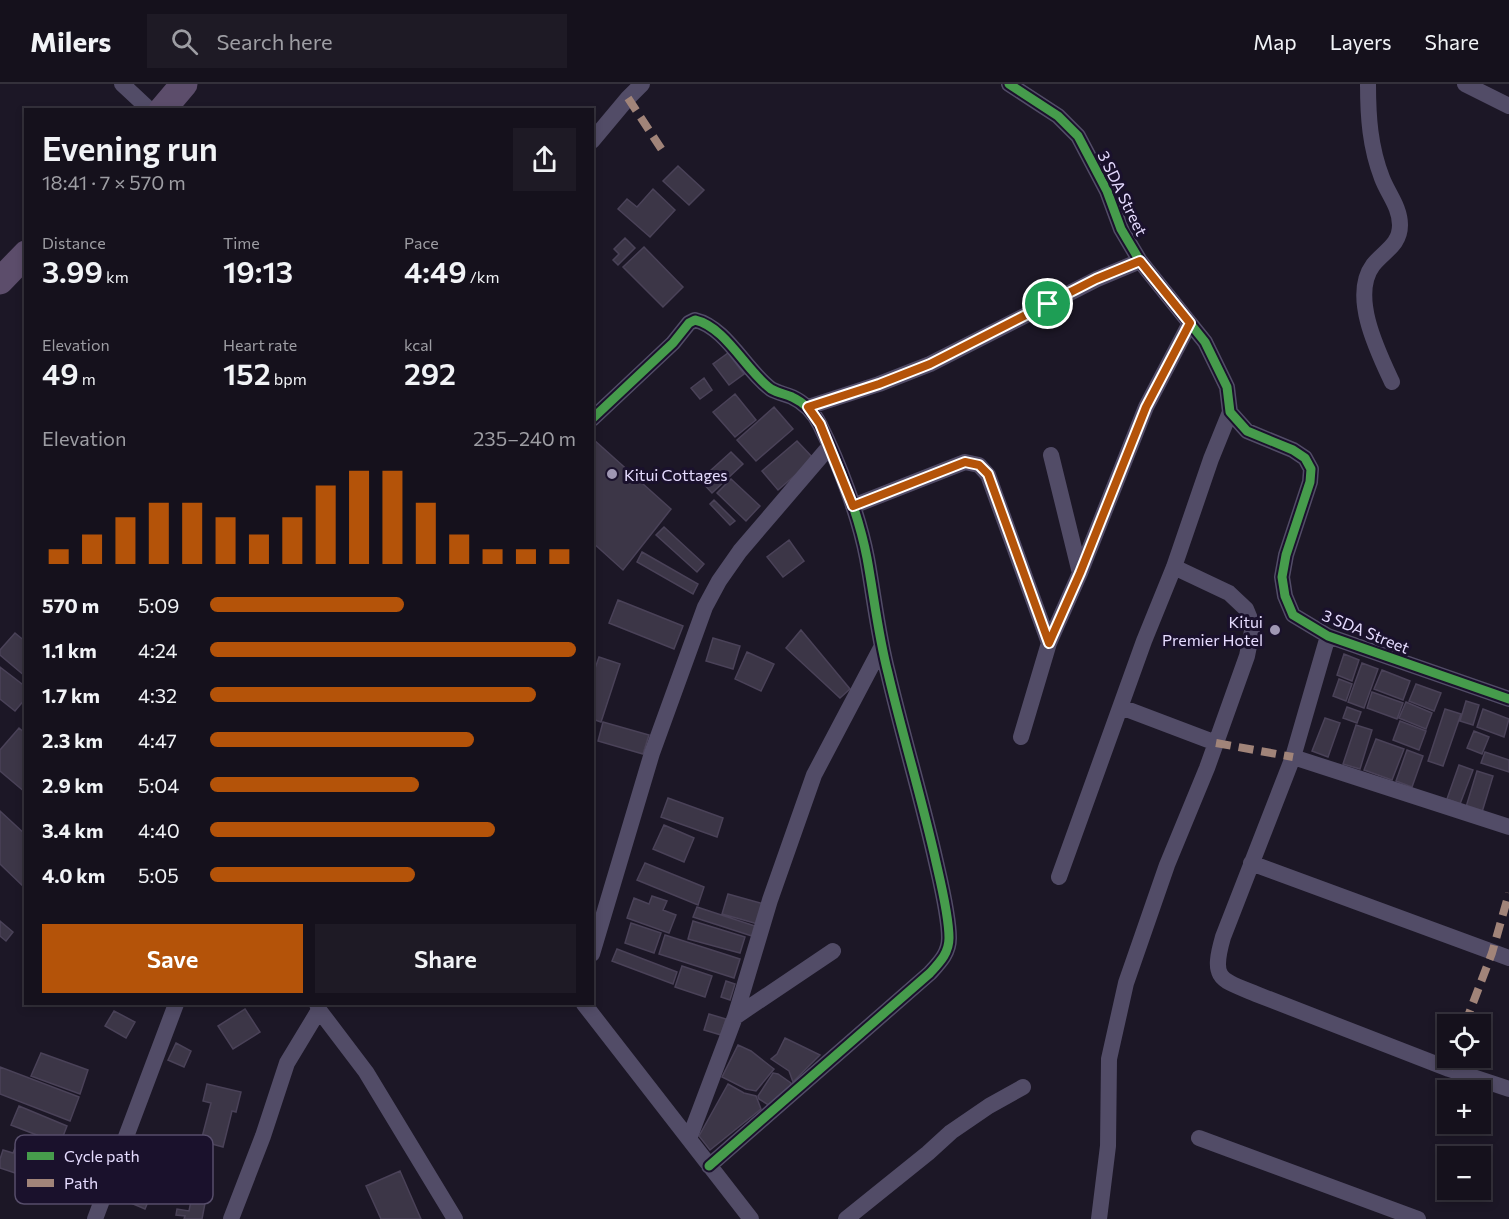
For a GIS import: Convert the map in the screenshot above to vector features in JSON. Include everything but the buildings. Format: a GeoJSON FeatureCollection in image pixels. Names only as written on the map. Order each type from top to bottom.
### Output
{"type":"FeatureCollection","features":[{"type":"Feature","properties":{"kind":"main road"},"geometry":{"type":"LineString","coordinates":[[164,108],[184,84]]}},
{"type":"Feature","properties":{"kind":"main road"},"geometry":{"type":"LineString","coordinates":[[0,281],[24,256]]}},
{"type":"Feature","properties":{"kind":"street"},"geometry":{"type":"LineString","coordinates":[[122,84],[148,108]]}},
{"type":"Feature","properties":{"kind":"street"},"geometry":{"type":"LineString","coordinates":[[594,139],[642,84]]}},
{"type":"Feature","properties":{"kind":"street","name":"3 SDA Street"},"geometry":{"type":"LineString","coordinates":[[1009,84],[1058,116],[1078,136],[1107,191],[1121,229],[1140,261],[1205,342],[1219,367],[1227,387],[1230,412],[1247,431],[1293,450],[1305,458],[1311,469],[1310,482],[1289,546],[1282,577],[1285,596],[1293,615],[1328,636],[1509,699]]}},
{"type":"Feature","properties":{"kind":"street"},"geometry":{"type":"LineString","coordinates":[[1368,84],[1371,144],[1382,180],[1395,202],[1400,225],[1399,235],[1394,245],[1374,264],[1368,274],[1364,292],[1368,323],[1392,382]]}},
{"type":"Feature","properties":{"kind":"street"},"geometry":{"type":"LineString","coordinates":[[1465,84],[1509,106]]}},
{"type":"Feature","properties":{"kind":"street"},"geometry":{"type":"LineString","coordinates":[[808,407],[879,384],[930,364],[1096,279],[1140,261]]}},
{"type":"Feature","properties":{"kind":"street"},"geometry":{"type":"LineString","coordinates":[[594,417],[673,343],[689,323],[695,320],[703,321],[715,330],[763,383],[774,391],[794,398],[808,407],[820,424],[853,506],[867,556],[882,646],[925,813],[942,890],[949,938],[946,955],[930,973],[709,1166]]}},
{"type":"Feature","properties":{"kind":"street"},"geometry":{"type":"LineString","coordinates":[[1021,737],[1049,643],[1080,573],[1146,407],[1190,323]]}},
{"type":"Feature","properties":{"kind":"street"},"geometry":{"type":"LineString","coordinates":[[1059,877],[1230,412]]}},
{"type":"Feature","properties":{"kind":"street"},"geometry":{"type":"LineString","coordinates":[[594,947],[652,753],[705,607],[719,581],[740,551],[829,447]]}},
{"type":"Feature","properties":{"kind":"street"},"geometry":{"type":"LineString","coordinates":[[1051,455],[1080,573]]}},
{"type":"Feature","properties":{"kind":"street"},"geometry":{"type":"LineString","coordinates":[[853,506],[965,462],[979,465],[988,474],[1049,643]]}},
{"type":"Feature","properties":{"kind":"street"},"geometry":{"type":"LineString","coordinates":[[1099,1219],[1108,1146],[1109,1059],[1126,983],[1167,865],[1216,743],[1247,656],[1253,626],[1246,609],[1228,593],[1174,567]]}},
{"type":"Feature","properties":{"kind":"street"},"geometry":{"type":"LineString","coordinates":[[1328,636],[1293,757],[1251,863],[1218,957],[1217,967],[1220,975],[1226,982],[1449,1069],[1509,1089]]}},
{"type":"Feature","properties":{"kind":"street"},"geometry":{"type":"LineString","coordinates":[[688,1139],[735,1017],[770,900],[814,774],[882,646]]}},
{"type":"Feature","properties":{"kind":"street"},"geometry":{"type":"LineString","coordinates":[[1120,707],[1216,743]]}},
{"type":"Feature","properties":{"kind":"street"},"geometry":{"type":"LineString","coordinates":[[1293,757],[1509,827]]}},
{"type":"Feature","properties":{"kind":"street"},"geometry":{"type":"LineString","coordinates":[[1251,863],[1509,958]]}},
{"type":"Feature","properties":{"kind":"street"},"geometry":{"type":"LineString","coordinates":[[735,1017],[833,951]]}},
{"type":"Feature","properties":{"kind":"street"},"geometry":{"type":"LineString","coordinates":[[127,1135],[176,1005]]}},
{"type":"Feature","properties":{"kind":"street"},"geometry":{"type":"LineString","coordinates":[[585,1005],[751,1219]]}},
{"type":"Feature","properties":{"kind":"street"},"geometry":{"type":"LineString","coordinates":[[231,1219],[263,1136],[287,1062],[318,1007],[366,1072],[455,1219]]}},
{"type":"Feature","properties":{"kind":"street"},"geometry":{"type":"LineString","coordinates":[[846,1219],[951,1132],[989,1106],[1023,1087]]}},
{"type":"Feature","properties":{"kind":"street"},"geometry":{"type":"LineString","coordinates":[[1199,1138],[1418,1219]]}},
{"type":"Feature","properties":{"kind":"street"},"geometry":{"type":"LineString","coordinates":[[96,1219],[102,1204]]}},
{"type":"Feature","properties":{"kind":"marked path"},"geometry":{"type":"LineString","coordinates":[[628,98],[662,150]]}},
{"type":"Feature","properties":{"kind":"marked path"},"geometry":{"type":"LineString","coordinates":[[1216,743],[1293,757]]}},
{"type":"Feature","properties":{"kind":"marked path"},"geometry":{"type":"LineString","coordinates":[[1469,1014],[1492,953],[1509,893]]}},
{"type":"Feature","properties":{"kind":"cycle path"},"geometry":{"type":"LineString","coordinates":[[1009,84],[1058,116],[1078,136],[1107,191],[1121,229],[1140,261],[1205,342],[1227,387],[1230,412],[1247,431],[1293,450],[1305,458],[1311,469],[1310,482],[1286,555],[1282,577],[1285,596],[1293,615],[1328,636],[1509,699]]}},
{"type":"Feature","properties":{"kind":"cycle path"},"geometry":{"type":"LineString","coordinates":[[594,417],[673,343],[689,323],[695,320],[706,324],[726,340],[771,389],[797,399],[815,416],[854,507],[867,558],[885,659],[931,838],[949,929],[946,953],[930,973],[709,1166]]}},
{"type":"Feature","properties":{"kind":"place","name":"Kitui Cottages"},"geometry":{"type":"Point","coordinates":[612,474]}},
{"type":"Feature","properties":{"kind":"place","name":"Kitui Premier Hotel"},"geometry":{"type":"Point","coordinates":[1275,630]}},
{"type":"Feature","properties":{"kind":"route"},"geometry":{"type":"LineString","coordinates":[[1140,261],[1190,323],[1146,407],[1080,573],[1049,643],[988,474],[979,465],[965,462],[853,506],[820,424],[808,407],[879,384],[930,364],[1048,304],[1096,279],[1140,261]]}}]}
